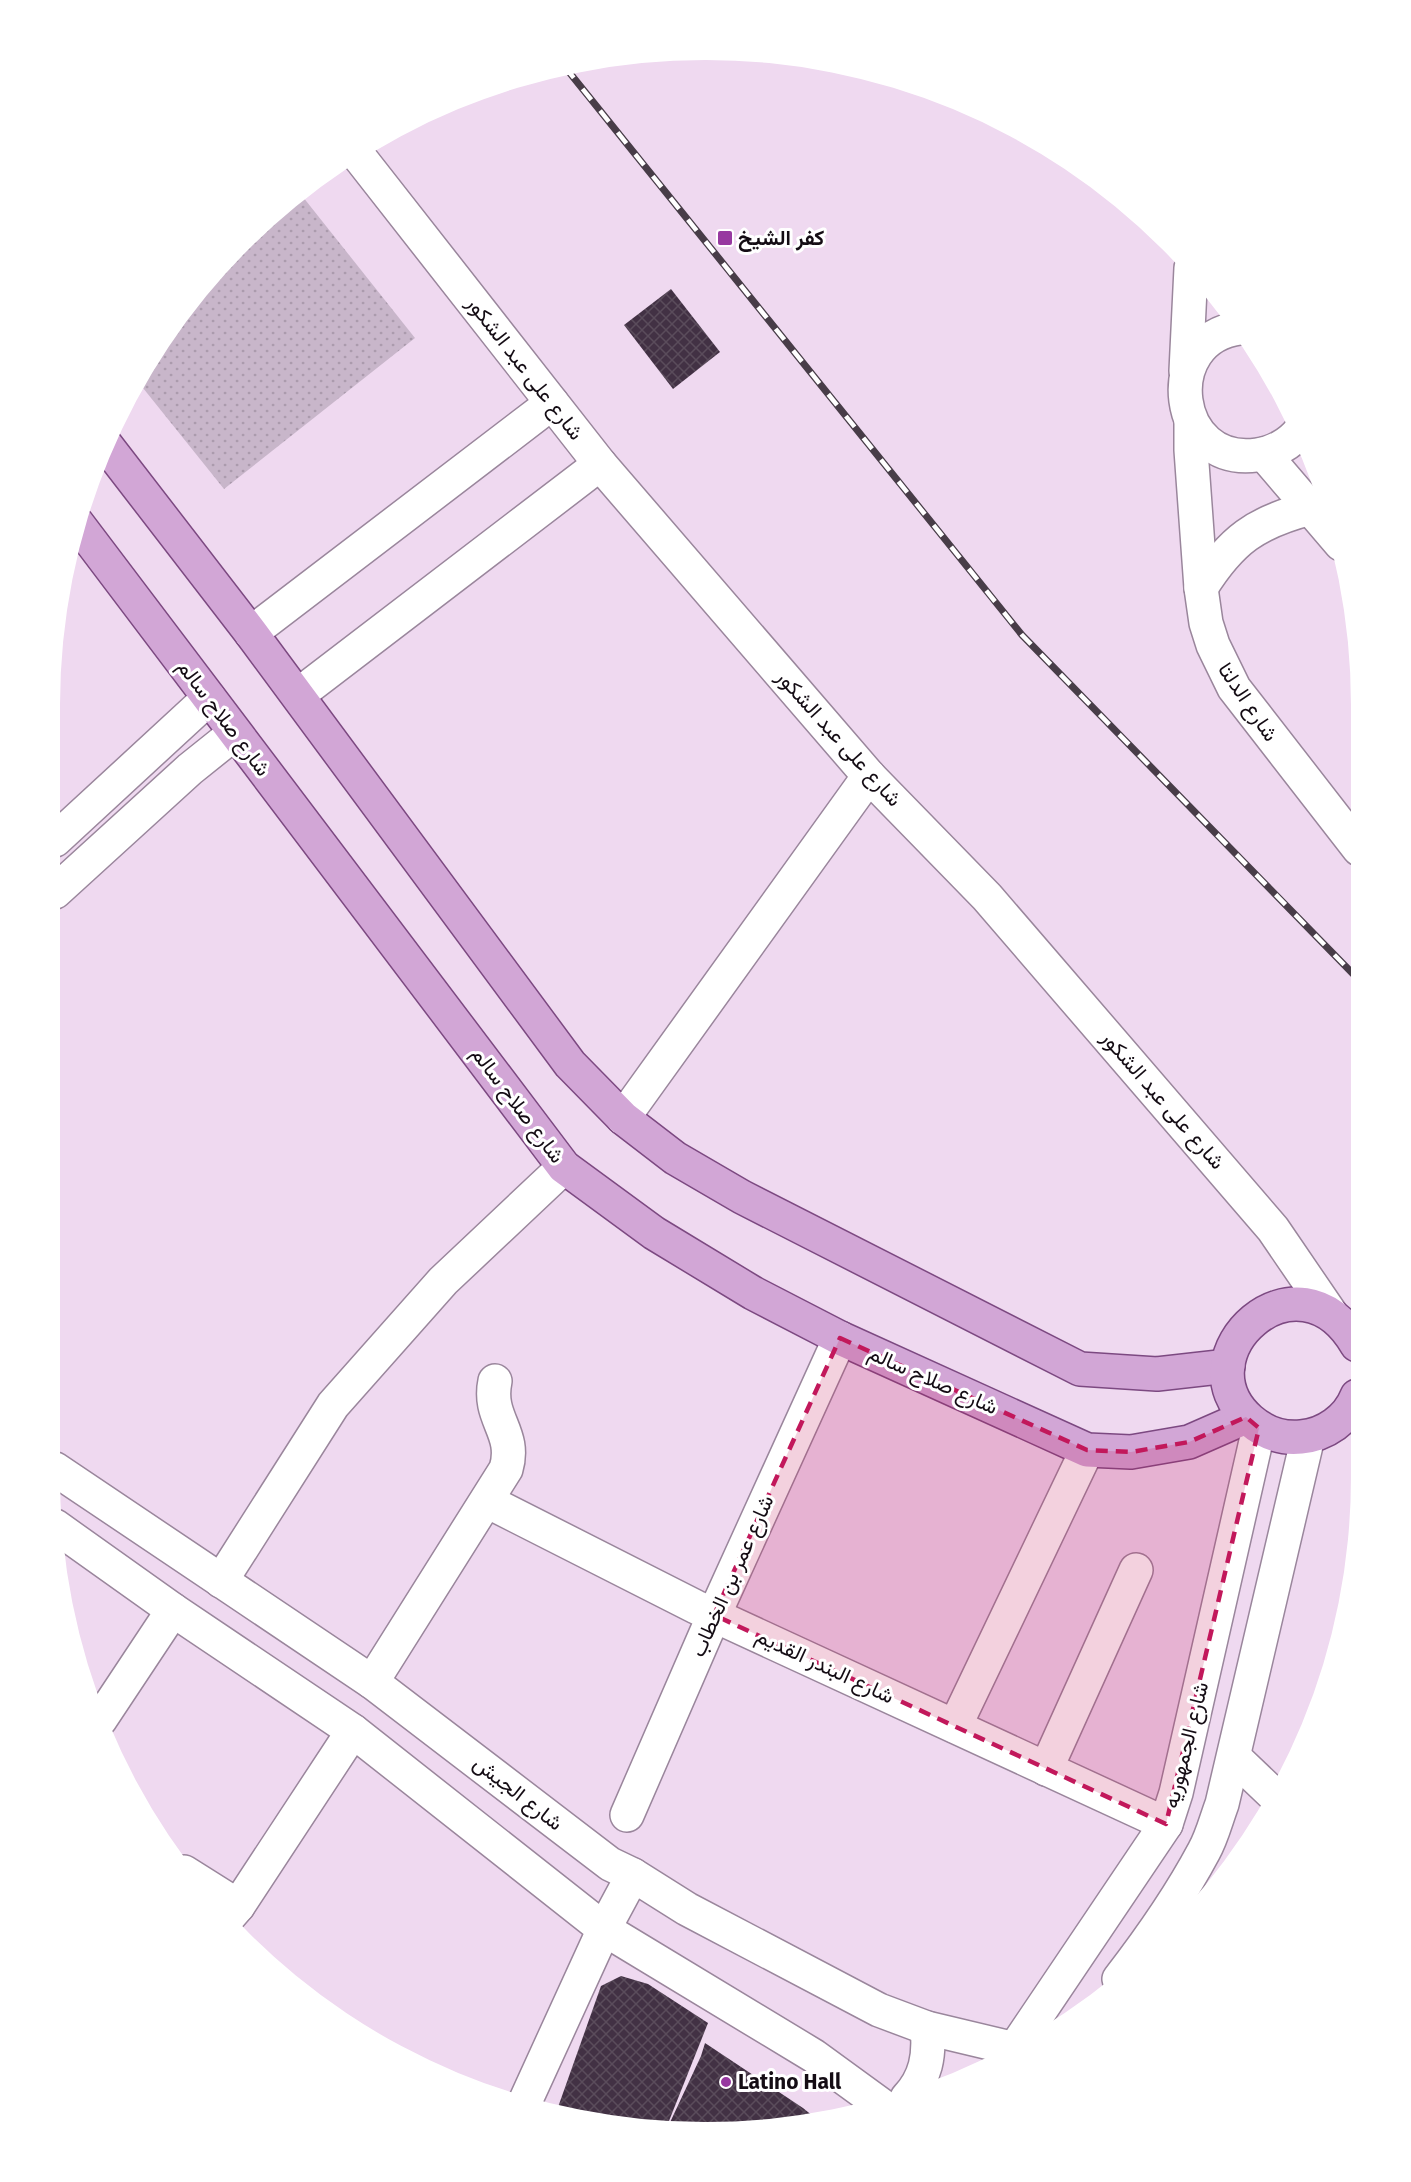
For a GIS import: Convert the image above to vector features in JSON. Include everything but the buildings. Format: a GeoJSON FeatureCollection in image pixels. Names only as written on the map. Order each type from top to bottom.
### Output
{"type":"FeatureCollection","features":[{"type":"Feature","properties":{"kind":"main road"},"geometry":{"type":"LineString","coordinates":[[112,452],[298,695],[570,1065],[623,1118],[675,1158],[742,1197],[1080,1368],[1157,1374],[1228,1366]]}},
{"type":"Feature","properties":{"kind":"main road","name":"شارع صلاح سالم"},"geometry":{"type":"LineString","coordinates":[[84,532],[564,1167],[654,1233],[753,1293],[840,1338],[1087,1450],[1131,1452],[1189,1442],[1253,1422]]}},
{"type":"Feature","properties":{"kind":"main road"},"geometry":{"type":"LineString","coordinates":[[1351,1336],[1331,1314],[1315,1307],[1293,1304],[1273,1308],[1256,1317],[1242,1330],[1233,1347],[1228,1366],[1235,1401],[1253,1422],[1283,1436],[1308,1437],[1351,1416]]}},
{"type":"Feature","properties":{"kind":"street","name":"شارع على عبد الشكور"},"geometry":{"type":"LineString","coordinates":[[361,160],[600,464],[870,776],[987,897],[1273,1229],[1331,1314]]}},
{"type":"Feature","properties":{"kind":"street"},"geometry":{"type":"LineString","coordinates":[[1190,279],[1184,393],[1191,421],[1200,435],[1214,446],[1230,454],[1247,457],[1264,454],[1281,447],[1292,437]]}},
{"type":"Feature","properties":{"kind":"street"},"geometry":{"type":"LineString","coordinates":[[1185,379],[1192,361],[1203,346],[1218,334],[1230,331]]}},
{"type":"Feature","properties":{"kind":"street"},"geometry":{"type":"LineString","coordinates":[[251,633],[552,403]]}},
{"type":"Feature","properties":{"kind":"street","name":"شارع الدلتا"},"geometry":{"type":"LineString","coordinates":[[1191,421],[1201,588],[1206,623],[1213,645],[1234,688],[1351,827]]}},
{"type":"Feature","properties":{"kind":"street"},"geometry":{"type":"LineString","coordinates":[[1264,454],[1325,525]]}},
{"type":"Feature","properties":{"kind":"street"},"geometry":{"type":"LineString","coordinates":[[298,695],[600,464]]}},
{"type":"Feature","properties":{"kind":"street"},"geometry":{"type":"LineString","coordinates":[[1201,588],[1216,564],[1235,543],[1258,527],[1284,515],[1311,508]]}},
{"type":"Feature","properties":{"kind":"street"},"geometry":{"type":"LineString","coordinates":[[60,835],[209,698]]}},
{"type":"Feature","properties":{"kind":"street"},"geometry":{"type":"LineString","coordinates":[[60,887],[190,769],[235,733]]}},
{"type":"Feature","properties":{"kind":"street"},"geometry":{"type":"LineString","coordinates":[[623,1118],[870,776]]}},
{"type":"Feature","properties":{"kind":"street"},"geometry":{"type":"LineString","coordinates":[[221,1581],[333,1405],[443,1281],[564,1167]]}},
{"type":"Feature","properties":{"kind":"street","name":"شارع عمر بن الخطاب"},"geometry":{"type":"LineString","coordinates":[[627,1815],[714,1615],[840,1338]]}},
{"type":"Feature","properties":{"kind":"street"},"geometry":{"type":"LineString","coordinates":[[372,1682],[506,1469],[510,1452],[509,1443],[495,1410],[493,1393],[495,1381]]}},
{"type":"Feature","properties":{"kind":"street","name":"شارع الجمهوريه"},"geometry":{"type":"LineString","coordinates":[[1021,2040],[1166,1824],[1176,1793],[1253,1422]]}},
{"type":"Feature","properties":{"kind":"street"},"geometry":{"type":"LineString","coordinates":[[1150,1944],[1205,1849],[1222,1804],[1308,1437]]}},
{"type":"Feature","properties":{"kind":"street"},"geometry":{"type":"LineString","coordinates":[[956,1726],[1087,1450]]}},
{"type":"Feature","properties":{"kind":"street","name":"شارع الجيش"},"geometry":{"type":"LineString","coordinates":[[60,1473],[372,1682],[610,1864],[633,1875],[687,1909],[879,2010],[927,2028],[1001,2050]]}},
{"type":"Feature","properties":{"kind":"street","name":"شارع البندر القديم"},"geometry":{"type":"LineString","coordinates":[[487,1501],[714,1615],[1166,1824]]}},
{"type":"Feature","properties":{"kind":"street"},"geometry":{"type":"LineString","coordinates":[[62,1531],[173,1610],[353,1731],[604,1929],[814,2056],[875,2100]]}},
{"type":"Feature","properties":{"kind":"street"},"geometry":{"type":"LineString","coordinates":[[1046,1769],[1136,1570]]}},
{"type":"Feature","properties":{"kind":"street"},"geometry":{"type":"LineString","coordinates":[[105,1713],[173,1610]]}},
{"type":"Feature","properties":{"kind":"street"},"geometry":{"type":"LineString","coordinates":[[232,1914],[353,1731]]}},
{"type":"Feature","properties":{"kind":"street"},"geometry":{"type":"LineString","coordinates":[[1234,1757],[1269,1791]]}},
{"type":"Feature","properties":{"kind":"street"},"geometry":{"type":"LineString","coordinates":[[527,2097],[604,1929],[633,1875]]}},
{"type":"Feature","properties":{"kind":"street"},"geometry":{"type":"LineString","coordinates":[[914,2088],[922,2076],[927,2061],[929,2044],[927,2028]]}},
{"type":"Feature","properties":{"kind":"highlighted area"},"geometry":{"type":"Polygon","coordinates":[[[840,1338],[1087,1450],[1131,1452],[1189,1442],[1246,1417],[1259,1428],[1166,1824],[714,1615],[840,1338]]]}},
{"type":"Feature","properties":{"kind":"shaded area"},"geometry":{"type":"Polygon","coordinates":[[[305,200],[415,338],[224,489],[143,388],[193,313],[220,280],[249,249],[305,200]]]}},
{"type":"Feature","properties":{"kind":"railway"},"geometry":{"type":"LineString","coordinates":[[571,74],[1022,635],[1351,972]]}},
{"type":"Feature","properties":{"kind":"place","name":"كفر الشيخ"},"geometry":{"type":"Point","coordinates":[725,238]}},
{"type":"Feature","properties":{"kind":"place","name":"Latino Hall"},"geometry":{"type":"Point","coordinates":[726,2082]}}]}
